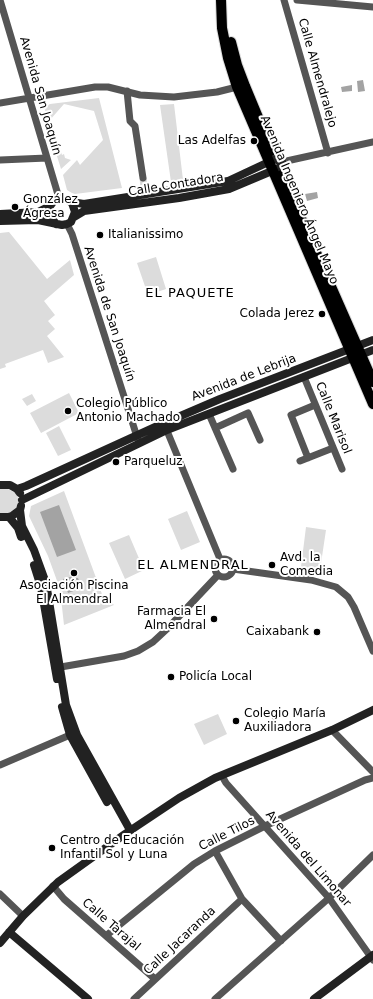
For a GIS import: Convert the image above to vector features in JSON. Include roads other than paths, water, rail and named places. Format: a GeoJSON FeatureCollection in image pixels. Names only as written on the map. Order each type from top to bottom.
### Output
{"type":"FeatureCollection","features":[{"type":"Feature","properties":{"kind":"main road","name":"Avenida Ingeniero Ángel Mayo"},"geometry":{"type":"LineString","coordinates":[[221,0],[222,28],[228,58],[276,164],[355,352],[373,404]]}},
{"type":"Feature","properties":{"kind":"main road","name":"Avenida Ingeniero Ángel Mayo"},"geometry":{"type":"LineString","coordinates":[[227,0],[232,45],[241,86]]}},
{"type":"Feature","properties":{"kind":"main road","name":"Avenida Ingeniero Ángel Mayo"},"geometry":{"type":"LineString","coordinates":[[355,352],[373,382]]}},
{"type":"Feature","properties":{"kind":"street","name":"Avenida San Joaquín"},"geometry":{"type":"LineString","coordinates":[[0,0],[59,198]]}},
{"type":"Feature","properties":{"kind":"street","name":"Calle Almendralejo"},"geometry":{"type":"LineString","coordinates":[[284,0],[328,153]]}},
{"type":"Feature","properties":{"kind":"street"},"geometry":{"type":"LineString","coordinates":[[297,0],[373,7]]}},
{"type":"Feature","properties":{"kind":"street"},"geometry":{"type":"LineString","coordinates":[[0,102],[95,87],[108,87],[140,95],[174,97],[217,92],[241,86]]}},
{"type":"Feature","properties":{"kind":"street"},"geometry":{"type":"LineString","coordinates":[[127,91],[130,121],[135,126],[143,178]]}},
{"type":"Feature","properties":{"kind":"street"},"geometry":{"type":"LineString","coordinates":[[276,164],[373,142]]}},
{"type":"Feature","properties":{"kind":"street"},"geometry":{"type":"LineString","coordinates":[[0,160],[47,158]]}},
{"type":"Feature","properties":{"kind":"street","name":"Calle Contadora"},"geometry":{"type":"LineString","coordinates":[[71,202],[84,204],[144,191],[228,181],[276,164]]}},
{"type":"Feature","properties":{"kind":"street","name":"Calle Contadora"},"geometry":{"type":"LineString","coordinates":[[74,218],[84,211],[229,190],[276,164]]}},
{"type":"Feature","properties":{"kind":"street"},"geometry":{"type":"LineString","coordinates":[[0,214],[38,212],[50,206],[59,198],[71,202],[75,209],[74,218],[71,222],[62,225],[38,220],[0,221]]}},
{"type":"Feature","properties":{"kind":"street"},"geometry":{"type":"LineString","coordinates":[[50,206],[50,216],[56,224]]}},
{"type":"Feature","properties":{"kind":"street","name":"Avenida de San Joaquín"},"geometry":{"type":"LineString","coordinates":[[67,224],[72,234],[139,444]]}},
{"type":"Feature","properties":{"kind":"street"},"geometry":{"type":"LineString","coordinates":[[355,352],[373,340]]}},
{"type":"Feature","properties":{"kind":"street"},"geometry":{"type":"LineString","coordinates":[[355,352],[373,350]]}},
{"type":"Feature","properties":{"kind":"street","name":"Avenida de Lebrija"},"geometry":{"type":"LineString","coordinates":[[17,489],[136,435],[209,414],[304,377],[355,352]]}},
{"type":"Feature","properties":{"kind":"street","name":"Avenida de Lebrija"},"geometry":{"type":"LineString","coordinates":[[165,426],[220,399],[355,352]]}},
{"type":"Feature","properties":{"kind":"street","name":"Calle Marisol"},"geometry":{"type":"LineString","coordinates":[[304,377],[342,468]]}},
{"type":"Feature","properties":{"kind":"street"},"geometry":{"type":"LineString","coordinates":[[308,458],[291,415],[315,405]]}},
{"type":"Feature","properties":{"kind":"street"},"geometry":{"type":"LineString","coordinates":[[215,428],[248,413],[260,440]]}},
{"type":"Feature","properties":{"kind":"street"},"geometry":{"type":"LineString","coordinates":[[209,414],[233,469]]}},
{"type":"Feature","properties":{"kind":"street"},"geometry":{"type":"LineString","coordinates":[[22,500],[139,444],[165,426],[220,559]]}},
{"type":"Feature","properties":{"kind":"street"},"geometry":{"type":"LineString","coordinates":[[300,461],[333,448]]}},
{"type":"Feature","properties":{"kind":"street"},"geometry":{"type":"LineString","coordinates":[[0,485],[10,485],[17,489],[21,495],[22,500],[20,510],[22,526],[34,550],[46,583],[62,709],[70,735],[127,832]]}},
{"type":"Feature","properties":{"kind":"street"},"geometry":{"type":"LineString","coordinates":[[0,516],[9,517],[16,514],[20,510]]}},
{"type":"Feature","properties":{"kind":"street"},"geometry":{"type":"LineString","coordinates":[[9,517],[18,528],[37,574],[66,704],[77,735],[127,832]]}},
{"type":"Feature","properties":{"kind":"street"},"geometry":{"type":"LineString","coordinates":[[220,559],[229,560],[233,564],[232,573],[229,576],[223,578],[218,575],[215,567],[220,559]]}},
{"type":"Feature","properties":{"kind":"street"},"geometry":{"type":"LineString","coordinates":[[233,569],[311,580],[336,587],[348,597],[354,607],[373,651]]}},
{"type":"Feature","properties":{"kind":"street"},"geometry":{"type":"LineString","coordinates":[[58,668],[124,656],[138,651],[153,642],[167,629],[218,575]]}},
{"type":"Feature","properties":{"kind":"street"},"geometry":{"type":"LineString","coordinates":[[0,943],[23,916],[53,886],[127,832],[179,798],[222,776],[332,730],[373,710]]}},
{"type":"Feature","properties":{"kind":"street"},"geometry":{"type":"LineString","coordinates":[[332,730],[373,772]]}},
{"type":"Feature","properties":{"kind":"street"},"geometry":{"type":"LineString","coordinates":[[0,766],[70,735]]}},
{"type":"Feature","properties":{"kind":"street","name":"Avenida del Limonar"},"geometry":{"type":"LineString","coordinates":[[222,776],[226,783],[330,898],[372,957]]}},
{"type":"Feature","properties":{"kind":"street","name":"Calle Tilos"},"geometry":{"type":"LineString","coordinates":[[107,935],[194,864],[215,851],[265,826],[365,780],[373,778]]}},
{"type":"Feature","properties":{"kind":"street"},"geometry":{"type":"LineString","coordinates":[[215,851],[242,899],[281,941]]}},
{"type":"Feature","properties":{"kind":"street"},"geometry":{"type":"LineString","coordinates":[[215,999],[330,898],[373,855]]}},
{"type":"Feature","properties":{"kind":"street","name":"Calle Tarajal"},"geometry":{"type":"LineString","coordinates":[[53,886],[64,898],[155,978]]}},
{"type":"Feature","properties":{"kind":"street"},"geometry":{"type":"LineString","coordinates":[[0,894],[23,916]]}},
{"type":"Feature","properties":{"kind":"street","name":"Calle Jacaranda"},"geometry":{"type":"LineString","coordinates":[[134,999],[242,899]]}},
{"type":"Feature","properties":{"kind":"street"},"geometry":{"type":"LineString","coordinates":[[10,932],[88,999]]}},
{"type":"Feature","properties":{"kind":"street"},"geometry":{"type":"LineString","coordinates":[[314,999],[372,957]]}},
{"type":"Feature","properties":{"kind":"tunnel"},"geometry":{"type":"LineString","coordinates":[[143,178],[144,187]]}},
{"type":"Feature","properties":{"kind":"place","name":"Las Adelfas"},"geometry":{"type":"Point","coordinates":[254,141]}},
{"type":"Feature","properties":{"kind":"place","name":"González Ágresa"},"geometry":{"type":"Point","coordinates":[15,207]}},
{"type":"Feature","properties":{"kind":"place","name":"Italianissimo"},"geometry":{"type":"Point","coordinates":[100,235]}},
{"type":"Feature","properties":{"kind":"place","name":"Colada Jerez"},"geometry":{"type":"Point","coordinates":[322,314]}},
{"type":"Feature","properties":{"kind":"place","name":"Colegio Público Antonio Machado"},"geometry":{"type":"Point","coordinates":[68,411]}},
{"type":"Feature","properties":{"kind":"place","name":"Parqueluz"},"geometry":{"type":"Point","coordinates":[116,462]}},
{"type":"Feature","properties":{"kind":"place","name":"Avd. la Comedia"},"geometry":{"type":"Point","coordinates":[272,565]}},
{"type":"Feature","properties":{"kind":"place","name":"Asociación Piscina El Almendral"},"geometry":{"type":"Point","coordinates":[74,573]}},
{"type":"Feature","properties":{"kind":"place","name":"Farmacia El Almendral"},"geometry":{"type":"Point","coordinates":[214,619]}},
{"type":"Feature","properties":{"kind":"place","name":"Caixabank"},"geometry":{"type":"Point","coordinates":[317,632]}},
{"type":"Feature","properties":{"kind":"place","name":"Policía Local"},"geometry":{"type":"Point","coordinates":[171,677]}},
{"type":"Feature","properties":{"kind":"place","name":"Colegio María Auxiliadora"},"geometry":{"type":"Point","coordinates":[236,721]}},
{"type":"Feature","properties":{"kind":"place","name":"Centro de Educación Infantil Sol y Luna"},"geometry":{"type":"Point","coordinates":[52,848]}},
{"type":"Feature","properties":{"kind":"district","name":"EL PAQUETE"},"geometry":{"type":"Point","coordinates":[190,294]}},
{"type":"Feature","properties":{"kind":"district","name":"EL ALMENDRAL"},"geometry":{"type":"Point","coordinates":[193,566]}}]}
